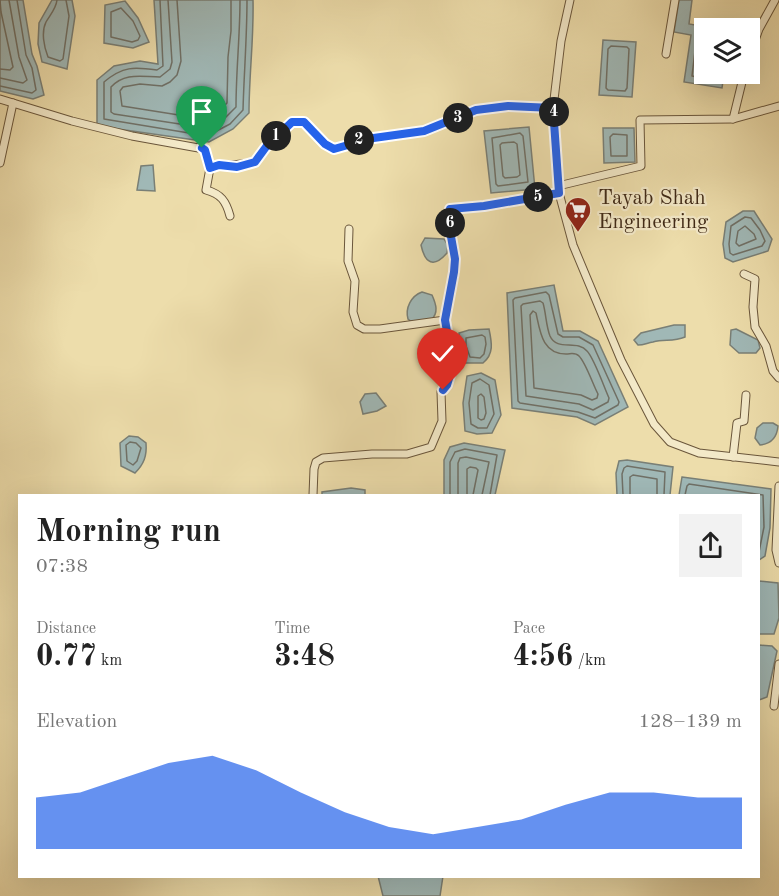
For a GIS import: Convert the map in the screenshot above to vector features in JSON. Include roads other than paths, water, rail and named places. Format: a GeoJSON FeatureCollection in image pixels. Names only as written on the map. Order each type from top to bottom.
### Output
{"type":"FeatureCollection","features":[{"type":"Feature","properties":{"kind":"street"},"geometry":{"type":"LineString","coordinates":[[570,0],[561,41],[553,108],[558,189],[573,245],[596,303],[641,402],[654,424],[669,442],[699,453],[779,462]]}},
{"type":"Feature","properties":{"kind":"street"},"geometry":{"type":"LineString","coordinates":[[666,54],[675,0]]}},
{"type":"Feature","properties":{"kind":"street"},"geometry":{"type":"LineString","coordinates":[[760,27],[775,0]]}},
{"type":"Feature","properties":{"kind":"street"},"geometry":{"type":"LineString","coordinates":[[734,119],[742,84]]}},
{"type":"Feature","properties":{"kind":"street"},"geometry":{"type":"LineString","coordinates":[[0,99],[82,124],[132,136],[202,148],[205,150],[210,168],[206,190],[217,193],[227,204],[230,216]]}},
{"type":"Feature","properties":{"kind":"street"},"geometry":{"type":"LineString","coordinates":[[0,163],[13,103]]}},
{"type":"Feature","properties":{"kind":"street"},"geometry":{"type":"LineString","coordinates":[[210,168],[219,165],[237,167],[255,162],[266,147],[292,122],[304,122],[325,144],[334,149],[348,145],[352,141],[424,131],[476,110],[508,106],[553,108]]}},
{"type":"Feature","properties":{"kind":"street"},"geometry":{"type":"LineString","coordinates":[[313,494],[314,469],[316,462],[323,458],[372,453],[407,454],[432,447],[442,424],[441,392],[447,385],[453,365],[445,320],[455,259],[450,231],[450,209],[484,206],[641,166],[640,120],[734,119],[779,106]]}},
{"type":"Feature","properties":{"kind":"street"},"geometry":{"type":"LineString","coordinates":[[349,229],[348,261],[355,281],[353,312],[357,325],[364,330],[445,320]]}},
{"type":"Feature","properties":{"kind":"street"},"geometry":{"type":"LineString","coordinates":[[744,274],[755,279],[753,307],[755,327],[766,346],[774,371],[779,378]]}},
{"type":"Feature","properties":{"kind":"street"},"geometry":{"type":"LineString","coordinates":[[733,457],[736,423],[744,421],[746,395]]}},
{"type":"Feature","properties":{"kind":"street"},"geometry":{"type":"LineString","coordinates":[[779,486],[776,550],[779,563]]}},
{"type":"Feature","properties":{"kind":"street"},"geometry":{"type":"LineString","coordinates":[[774,706],[779,664]]}},
{"type":"Feature","properties":{"kind":"water"},"geometry":{"type":"Polygon","coordinates":[[[0,0],[23,0],[32,54],[44,95],[33,99],[0,91],[0,0]]]}},
{"type":"Feature","properties":{"kind":"water"},"geometry":{"type":"Polygon","coordinates":[[[52,0],[72,0],[75,16],[67,69],[42,62],[38,44],[39,23],[52,0]]]}},
{"type":"Feature","properties":{"kind":"water"},"geometry":{"type":"Polygon","coordinates":[[[154,0],[253,0],[249,113],[233,129],[209,142],[97,126],[97,80],[114,66],[140,61],[158,64],[154,0]]]}},
{"type":"Feature","properties":{"kind":"water"},"geometry":{"type":"Polygon","coordinates":[[[679,0],[692,0],[689,24],[694,25],[694,84],[684,82],[691,35],[674,32],[679,0]]]}},
{"type":"Feature","properties":{"kind":"water"},"geometry":{"type":"Polygon","coordinates":[[[125,1],[138,18],[149,42],[133,48],[104,43],[105,5],[125,1]]]}},
{"type":"Feature","properties":{"kind":"water"},"geometry":{"type":"Polygon","coordinates":[[[603,40],[636,42],[632,97],[599,95],[603,40]]]}},
{"type":"Feature","properties":{"kind":"water"},"geometry":{"type":"Polygon","coordinates":[[[697,84],[723,84],[722,88],[697,84]]]}},
{"type":"Feature","properties":{"kind":"water"},"geometry":{"type":"Polygon","coordinates":[[[529,127],[535,189],[491,193],[484,131],[529,127]]]}},
{"type":"Feature","properties":{"kind":"water"},"geometry":{"type":"Polygon","coordinates":[[[603,128],[634,128],[635,162],[604,163],[603,128]]]}},
{"type":"Feature","properties":{"kind":"water"},"geometry":{"type":"Polygon","coordinates":[[[153,165],[155,191],[137,190],[141,166],[153,165]]]}},
{"type":"Feature","properties":{"kind":"water"},"geometry":{"type":"Polygon","coordinates":[[[743,211],[754,211],[772,239],[768,251],[733,262],[725,258],[723,244],[726,222],[743,211]]]}},
{"type":"Feature","properties":{"kind":"water"},"geometry":{"type":"Polygon","coordinates":[[[425,238],[444,239],[448,245],[447,253],[438,261],[428,260],[421,245],[425,238]]]}},
{"type":"Feature","properties":{"kind":"water"},"geometry":{"type":"Polygon","coordinates":[[[554,285],[563,331],[580,331],[598,341],[628,407],[595,425],[577,417],[512,408],[507,293],[554,285]]]}},
{"type":"Feature","properties":{"kind":"water"},"geometry":{"type":"Polygon","coordinates":[[[422,292],[432,295],[436,311],[431,320],[413,323],[408,319],[408,307],[412,299],[422,292]]]}},
{"type":"Feature","properties":{"kind":"water"},"geometry":{"type":"Polygon","coordinates":[[[674,325],[685,325],[685,337],[640,345],[634,340],[641,333],[674,325]]]}},
{"type":"Feature","properties":{"kind":"water"},"geometry":{"type":"Polygon","coordinates":[[[489,329],[491,348],[487,360],[483,363],[465,363],[459,333],[489,329]]]}},
{"type":"Feature","properties":{"kind":"water"},"geometry":{"type":"Polygon","coordinates":[[[736,329],[758,340],[760,348],[756,353],[739,353],[730,345],[731,330],[736,329]]]}},
{"type":"Feature","properties":{"kind":"water"},"geometry":{"type":"Polygon","coordinates":[[[481,373],[495,380],[501,415],[492,433],[477,434],[465,431],[463,403],[467,376],[481,373]]]}},
{"type":"Feature","properties":{"kind":"water"},"geometry":{"type":"Polygon","coordinates":[[[376,393],[386,406],[363,414],[360,402],[365,394],[376,393]]]}},
{"type":"Feature","properties":{"kind":"water"},"geometry":{"type":"Polygon","coordinates":[[[763,423],[773,423],[778,426],[773,439],[760,445],[755,438],[757,428],[763,423]]]}},
{"type":"Feature","properties":{"kind":"water"},"geometry":{"type":"Polygon","coordinates":[[[129,436],[138,437],[146,443],[144,460],[135,473],[121,466],[120,443],[129,436]]]}},
{"type":"Feature","properties":{"kind":"water"},"geometry":{"type":"Polygon","coordinates":[[[464,443],[505,450],[495,494],[444,494],[444,460],[450,447],[464,443]]]}},
{"type":"Feature","properties":{"kind":"water"},"geometry":{"type":"Polygon","coordinates":[[[627,460],[673,467],[670,494],[617,494],[616,473],[619,461],[627,460]]]}},
{"type":"Feature","properties":{"kind":"water"},"geometry":{"type":"Polygon","coordinates":[[[682,477],[771,489],[770,528],[765,556],[760,559],[760,494],[679,494],[682,477]]]}},
{"type":"Feature","properties":{"kind":"water"},"geometry":{"type":"Polygon","coordinates":[[[351,488],[365,490],[365,494],[322,494],[322,492],[351,488]]]}},
{"type":"Feature","properties":{"kind":"water"},"geometry":{"type":"Polygon","coordinates":[[[760,581],[778,583],[779,618],[774,634],[760,634],[760,581]]]}},
{"type":"Feature","properties":{"kind":"water"},"geometry":{"type":"Polygon","coordinates":[[[760,645],[772,646],[777,651],[767,697],[760,700],[760,645]]]}},
{"type":"Feature","properties":{"kind":"water"},"geometry":{"type":"Polygon","coordinates":[[[378,878],[443,878],[440,896],[383,896],[378,878]]]}},
{"type":"Feature","properties":{"kind":"place","name":"Tayab Shah Engineering"},"geometry":{"type":"Point","coordinates":[578,233]}}]}
